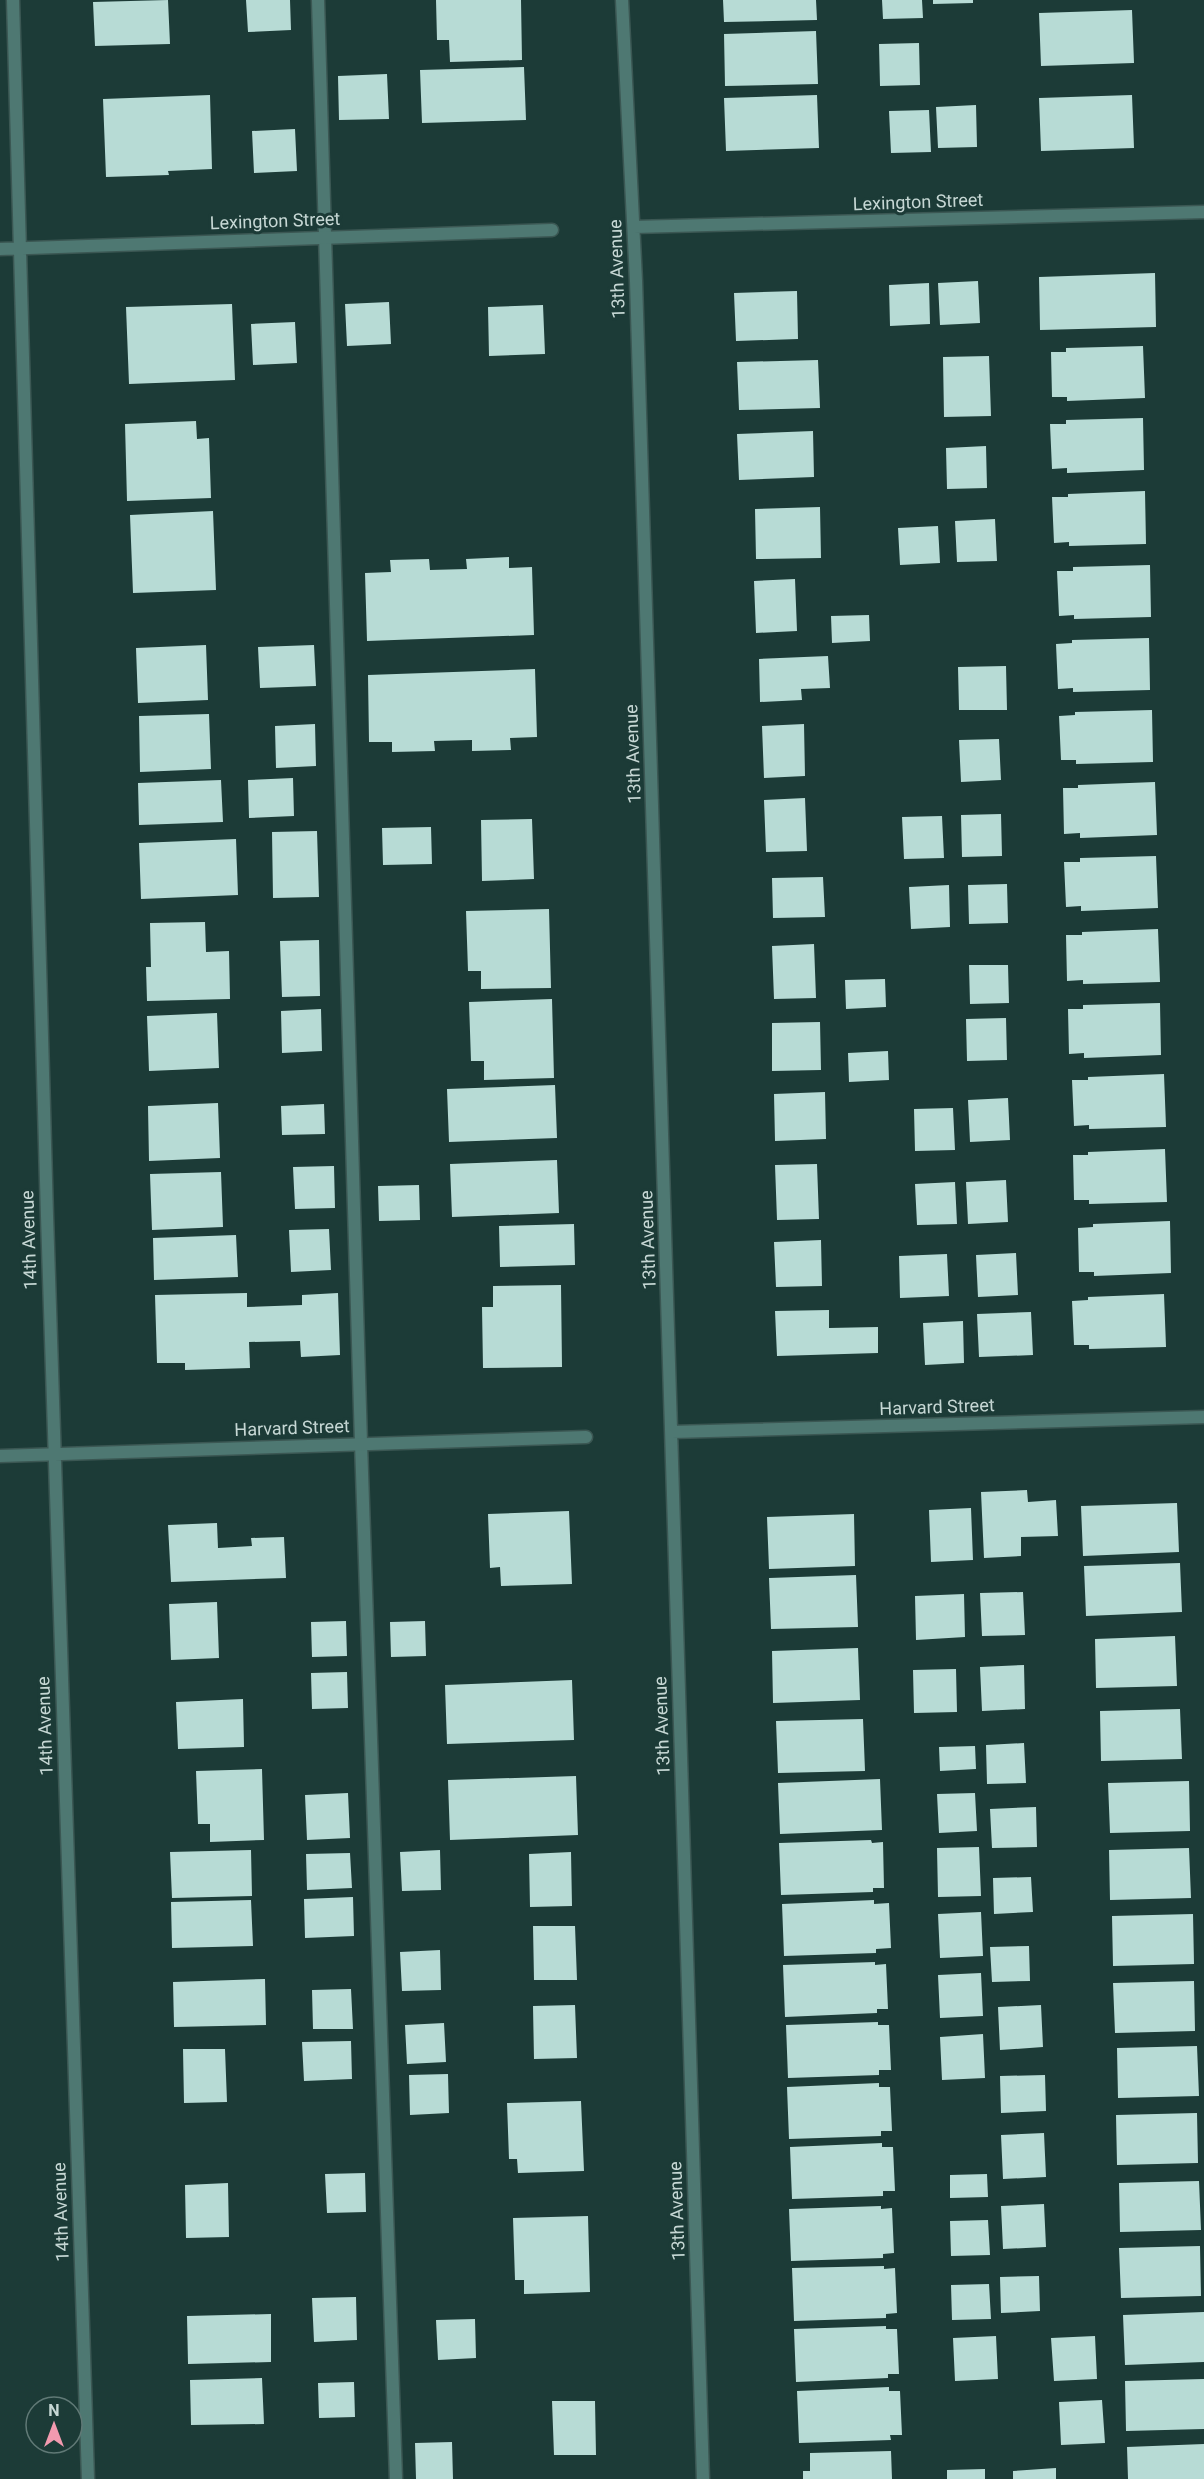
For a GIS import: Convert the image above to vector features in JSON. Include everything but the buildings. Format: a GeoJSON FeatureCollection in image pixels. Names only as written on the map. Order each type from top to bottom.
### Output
{"type":"FeatureCollection","features":[{"type":"Feature","properties":{"kind":"street","name":"14th Avenue"},"geometry":{"type":"LineString","coordinates":[[14,0],[18,249],[54,1454],[88,2479]]}},
{"type":"Feature","properties":{"kind":"street"},"geometry":{"type":"LineString","coordinates":[[318,0],[361,1443],[396,2479]]}},
{"type":"Feature","properties":{"kind":"street","name":"13th Avenue"},"geometry":{"type":"LineString","coordinates":[[622,0],[634,227],[703,2479]]}},
{"type":"Feature","properties":{"kind":"street","name":"Lexington Street"},"geometry":{"type":"LineString","coordinates":[[634,227],[1204,212]]}},
{"type":"Feature","properties":{"kind":"street","name":"Lexington Street"},"geometry":{"type":"LineString","coordinates":[[0,249],[552,230]]}},
{"type":"Feature","properties":{"kind":"street","name":"Harvard Street"},"geometry":{"type":"LineString","coordinates":[[672,1432],[1204,1417]]}},
{"type":"Feature","properties":{"kind":"street","name":"Harvard Street"},"geometry":{"type":"LineString","coordinates":[[0,1456],[586,1437]]}}]}
